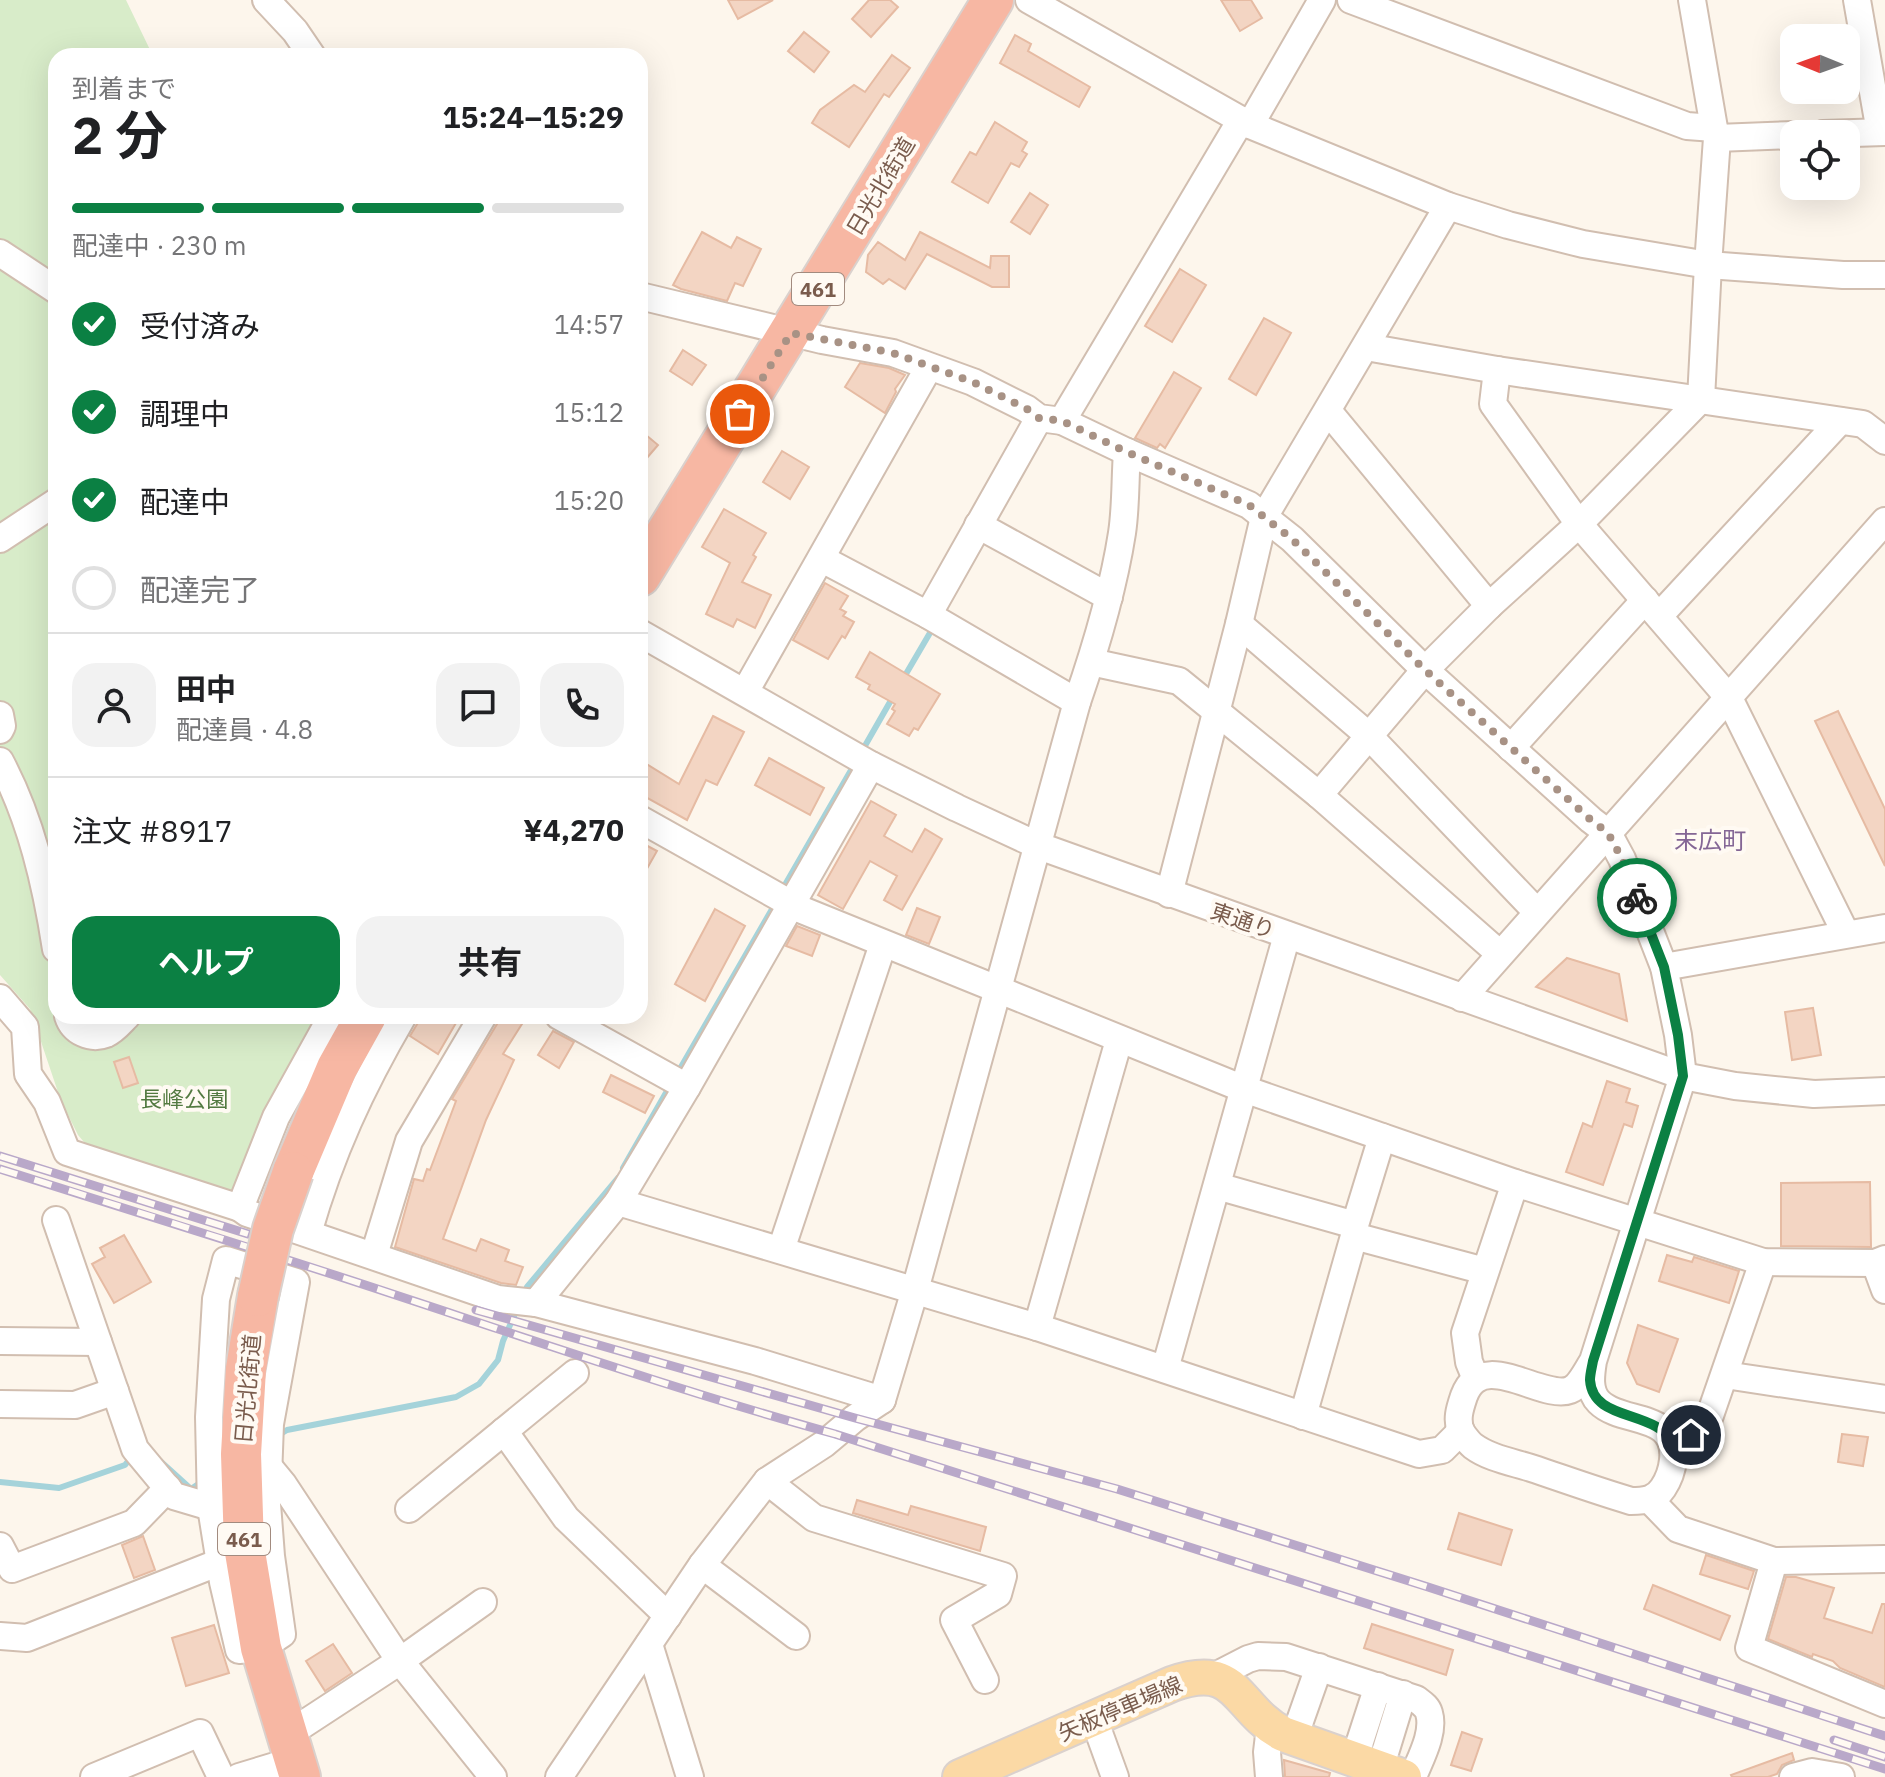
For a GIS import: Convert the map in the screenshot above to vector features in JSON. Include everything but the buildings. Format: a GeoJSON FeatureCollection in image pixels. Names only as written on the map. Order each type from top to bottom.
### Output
{"type":"FeatureCollection","features":[{"type":"Feature","properties":{"kind":"highway","name":"日光北街道"},"geometry":{"type":"LineString","coordinates":[[648,563],[993,0]]}},
{"type":"Feature","properties":{"kind":"highway","name":"日光北街道"},"geometry":{"type":"LineString","coordinates":[[294,1757],[261,1648],[244,1546],[241,1454],[246,1369],[273,1229],[293,1172],[337,1068],[362,1024]]}},
{"type":"Feature","properties":{"kind":"main road","name":"矢板停車場線"},"geometry":{"type":"LineString","coordinates":[[960,1777],[1186,1679],[1213,1677],[1224,1681],[1256,1715],[1282,1733],[1386,1770]]}},
{"type":"Feature","properties":{"kind":"street"},"geometry":{"type":"LineString","coordinates":[[266,0],[307,48]]}},
{"type":"Feature","properties":{"kind":"street"},"geometry":{"type":"LineString","coordinates":[[1029,0],[1245,122],[1448,206],[1583,244],[1708,265],[1885,275]]}},
{"type":"Feature","properties":{"kind":"street"},"geometry":{"type":"LineString","coordinates":[[928,615],[978,525],[1051,420],[1322,0]]}},
{"type":"Feature","properties":{"kind":"street"},"geometry":{"type":"LineString","coordinates":[[1351,0],[1687,126],[1715,133],[1780,135]]}},
{"type":"Feature","properties":{"kind":"street"},"geometry":{"type":"LineString","coordinates":[[1319,795],[1425,670],[1489,606],[1579,524],[1701,399],[1715,133],[1692,0]]}},
{"type":"Feature","properties":{"kind":"street"},"geometry":{"type":"LineString","coordinates":[[1857,0],[1882,132],[1860,133]]}},
{"type":"Feature","properties":{"kind":"street"},"geometry":{"type":"LineString","coordinates":[[1169,894],[1264,517],[1448,206]]}},
{"type":"Feature","properties":{"kind":"street"},"geometry":{"type":"LineString","coordinates":[[0,253],[11,269],[48,286]]}},
{"type":"Feature","properties":{"kind":"street"},"geometry":{"type":"LineString","coordinates":[[648,302],[893,353],[973,382],[1051,420],[1249,505],[1292,539],[1425,670],[1608,833],[1622,859],[1664,967],[1683,1076],[1593,1361],[1590,1379],[1596,1400],[1662,1429],[1675,1445]]}},
{"type":"Feature","properties":{"kind":"street"},"geometry":{"type":"LineString","coordinates":[[1366,347],[1497,370],[1863,424],[1885,441]]}},
{"type":"Feature","properties":{"kind":"street"},"geometry":{"type":"LineString","coordinates":[[745,692],[929,367]]}},
{"type":"Feature","properties":{"kind":"street"},"geometry":{"type":"LineString","coordinates":[[1497,370],[1493,404],[1579,524],[1729,698],[1846,934]]}},
{"type":"Feature","properties":{"kind":"street"},"geometry":{"type":"LineString","coordinates":[[1328,411],[1489,606]]}},
{"type":"Feature","properties":{"kind":"street"},"geometry":{"type":"LineString","coordinates":[[1511,748],[1840,421]]}},
{"type":"Feature","properties":{"kind":"street"},"geometry":{"type":"LineString","coordinates":[[559,1777],[702,1565],[767,1481],[824,1444],[882,1400],[1109,597],[1122,529],[1127,452]]}},
{"type":"Feature","properties":{"kind":"street"},"geometry":{"type":"LineString","coordinates":[[0,539],[48,507]]}},
{"type":"Feature","properties":{"kind":"street"},"geometry":{"type":"LineString","coordinates":[[1462,998],[1885,521]]}},
{"type":"Feature","properties":{"kind":"street"},"geometry":{"type":"LineString","coordinates":[[978,525],[1109,597]]}},
{"type":"Feature","properties":{"kind":"street"},"geometry":{"type":"LineString","coordinates":[[822,559],[928,615],[1077,702]]}},
{"type":"Feature","properties":{"kind":"street"},"geometry":{"type":"LineString","coordinates":[[1239,624],[1368,735],[1537,912]]}},
{"type":"Feature","properties":{"kind":"street","name":"東通り"},"geometry":{"type":"LineString","coordinates":[[648,637],[871,765],[957,808],[1039,846],[1169,894],[1683,1076],[1735,1086],[1814,1094],[1885,1091]]}},
{"type":"Feature","properties":{"kind":"street"},"geometry":{"type":"LineString","coordinates":[[1091,662],[1179,681],[1319,795],[1500,954]]}},
{"type":"Feature","properties":{"kind":"street"},"geometry":{"type":"LineString","coordinates":[[0,715],[0,730]]}},
{"type":"Feature","properties":{"kind":"street"},"geometry":{"type":"LineString","coordinates":[[0,761],[16,794],[48,900]]}},
{"type":"Feature","properties":{"kind":"street"},"geometry":{"type":"LineString","coordinates":[[536,1303],[618,1202],[871,765]]}},
{"type":"Feature","properties":{"kind":"street"},"geometry":{"type":"LineString","coordinates":[[648,824],[791,904],[1244,1089],[1515,1183],[1763,1262],[1880,1261],[1885,1290]]}},
{"type":"Feature","properties":{"kind":"street"},"geometry":{"type":"LineString","coordinates":[[1664,967],[1885,928]]}},
{"type":"Feature","properties":{"kind":"street"},"geometry":{"type":"LineString","coordinates":[[1165,1369],[1287,935]]}},
{"type":"Feature","properties":{"kind":"street"},"geometry":{"type":"LineString","coordinates":[[781,1250],[883,944]]}},
{"type":"Feature","properties":{"kind":"street"},"geometry":{"type":"LineString","coordinates":[[0,998],[25,1027],[28,1074],[47,1102],[67,1152],[240,1208],[498,1299],[536,1303],[755,1361],[882,1400]]}},
{"type":"Feature","properties":{"kind":"street"},"geometry":{"type":"LineString","coordinates":[[72,1024],[81,1034],[103,1036],[119,1024]]}},
{"type":"Feature","properties":{"kind":"street"},"geometry":{"type":"LineString","coordinates":[[240,1208],[276,1117],[328,1024]]}},
{"type":"Feature","properties":{"kind":"street"},"geometry":{"type":"LineString","coordinates":[[308,1233],[318,1196],[348,1120],[399,1024]]}},
{"type":"Feature","properties":{"kind":"street"},"geometry":{"type":"LineString","coordinates":[[374,1255],[409,1141],[478,1024]]}},
{"type":"Feature","properties":{"kind":"street"},"geometry":{"type":"LineString","coordinates":[[573,1024],[687,1087]]}},
{"type":"Feature","properties":{"kind":"street"},"geometry":{"type":"LineString","coordinates":[[1037,1327],[1119,1040]]}},
{"type":"Feature","properties":{"kind":"street"},"geometry":{"type":"LineString","coordinates":[[1303,1416],[1382,1137]]}},
{"type":"Feature","properties":{"kind":"street"},"geometry":{"type":"LineString","coordinates":[[1476,1379],[1469,1362],[1465,1333],[1515,1183]]}},
{"type":"Feature","properties":{"kind":"street"},"geometry":{"type":"LineString","coordinates":[[1217,1186],[1485,1271]]}},
{"type":"Feature","properties":{"kind":"street"},"geometry":{"type":"LineString","coordinates":[[618,1202],[1037,1327],[1419,1454],[1442,1450],[1461,1431]]}},
{"type":"Feature","properties":{"kind":"street"},"geometry":{"type":"LineString","coordinates":[[56,1220],[135,1449],[174,1496],[211,1507]]}},
{"type":"Feature","properties":{"kind":"street"},"geometry":{"type":"LineString","coordinates":[[226,1260],[296,1282],[273,1401],[269,1467],[267,1504],[271,1556],[282,1634],[261,1648],[239,1650],[211,1507],[209,1402],[216,1299],[226,1260]]}},
{"type":"Feature","properties":{"kind":"street"},"geometry":{"type":"LineString","coordinates":[[1593,1361],[1572,1390],[1561,1391],[1494,1375],[1476,1379],[1466,1390],[1458,1414],[1461,1431],[1471,1445],[1496,1457],[1631,1501],[1650,1500],[1669,1481],[1675,1445],[1707,1424],[1763,1262]]}},
{"type":"Feature","properties":{"kind":"street"},"geometry":{"type":"LineString","coordinates":[[0,1341],[98,1342]]}},
{"type":"Feature","properties":{"kind":"street"},"geometry":{"type":"LineString","coordinates":[[409,1509],[575,1373]]}},
{"type":"Feature","properties":{"kind":"street"},"geometry":{"type":"LineString","coordinates":[[1725,1375],[1885,1399]]}},
{"type":"Feature","properties":{"kind":"street"},"geometry":{"type":"LineString","coordinates":[[0,1404],[75,1405],[115,1391]]}},
{"type":"Feature","properties":{"kind":"street"},"geometry":{"type":"LineString","coordinates":[[504,1431],[566,1518],[668,1616]]}},
{"type":"Feature","properties":{"kind":"street"},"geometry":{"type":"LineString","coordinates":[[269,1467],[400,1661],[493,1777]]}},
{"type":"Feature","properties":{"kind":"street"},"geometry":{"type":"LineString","coordinates":[[767,1481],[814,1518],[1003,1576],[998,1594],[954,1620],[985,1680]]}},
{"type":"Feature","properties":{"kind":"street"},"geometry":{"type":"LineString","coordinates":[[0,1546],[12,1569],[134,1523],[168,1488]]}},
{"type":"Feature","properties":{"kind":"street"},"geometry":{"type":"LineString","coordinates":[[1650,1500],[1678,1529],[1774,1561],[1885,1559]]}},
{"type":"Feature","properties":{"kind":"street"},"geometry":{"type":"LineString","coordinates":[[1774,1561],[1749,1648],[1885,1704]]}},
{"type":"Feature","properties":{"kind":"street"},"geometry":{"type":"LineString","coordinates":[[0,1636],[27,1638],[220,1562]]}},
{"type":"Feature","properties":{"kind":"street"},"geometry":{"type":"LineString","coordinates":[[702,1565],[796,1636]]}},
{"type":"Feature","properties":{"kind":"street"},"geometry":{"type":"LineString","coordinates":[[239,1777],[294,1757],[400,1661],[483,1602]]}},
{"type":"Feature","properties":{"kind":"street"},"geometry":{"type":"LineString","coordinates":[[649,1644],[690,1777]]}},
{"type":"Feature","properties":{"kind":"street"},"geometry":{"type":"LineString","coordinates":[[1213,1677],[1258,1656],[1286,1657],[1397,1692],[1424,1705],[1429,1712],[1429,1733],[1386,1770]]}},
{"type":"Feature","properties":{"kind":"street"},"geometry":{"type":"LineString","coordinates":[[1269,1777],[1267,1752],[1282,1733],[1319,1667]]}},
{"type":"Feature","properties":{"kind":"street"},"geometry":{"type":"LineString","coordinates":[[1386,1770],[1397,1692]]}},
{"type":"Feature","properties":{"kind":"street"},"geometry":{"type":"LineString","coordinates":[[1094,1719],[1115,1777]]}},
{"type":"Feature","properties":{"kind":"street"},"geometry":{"type":"LineString","coordinates":[[94,1777],[200,1733],[221,1777]]}},
{"type":"Feature","properties":{"kind":"street"},"geometry":{"type":"LineString","coordinates":[[1793,1777],[1812,1772],[1841,1777]]}},
{"type":"Feature","properties":{"kind":"green space","name":"長峰公園"},"geometry":{"type":"Polygon","coordinates":[[[0,0],[126,0],[149,48],[48,48],[48,1024],[318,1024],[236,1195],[95,1155],[78,1135],[61,1101],[30,1009],[0,975],[0,0]]]}},
{"type":"Feature","properties":{"kind":"waterway"},"geometry":{"type":"LineString","coordinates":[[903,679],[934,626]]}},
{"type":"Feature","properties":{"kind":"waterway"},"geometry":{"type":"LineString","coordinates":[[862,751],[894,695]]}},
{"type":"Feature","properties":{"kind":"waterway"},"geometry":{"type":"LineString","coordinates":[[782,890],[854,765]]}},
{"type":"Feature","properties":{"kind":"waterway"},"geometry":{"type":"LineString","coordinates":[[677,1074],[775,904]]}},
{"type":"Feature","properties":{"kind":"waterway"},"geometry":{"type":"LineString","coordinates":[[623,1168],[671,1084]]}},
{"type":"Feature","properties":{"kind":"waterway"},"geometry":{"type":"LineString","coordinates":[[525,1293],[618,1178]]}},
{"type":"Feature","properties":{"kind":"waterway"},"geometry":{"type":"LineString","coordinates":[[277,1436],[287,1430],[456,1397],[479,1384],[498,1360],[518,1307]]}},
{"type":"Feature","properties":{"kind":"waterway"},"geometry":{"type":"LineString","coordinates":[[0,1482],[59,1488],[125,1465],[132,1456]]}},
{"type":"Feature","properties":{"kind":"waterway"},"geometry":{"type":"LineString","coordinates":[[159,1460],[191,1489],[203,1481]]}},
{"type":"Feature","properties":{"kind":"railway"},"geometry":{"type":"LineString","coordinates":[[0,1156],[248,1234]]}},
{"type":"Feature","properties":{"kind":"railway"},"geometry":{"type":"LineString","coordinates":[[0,1169],[629,1372],[835,1434],[1885,1769]]}},
{"type":"Feature","properties":{"kind":"railway"},"geometry":{"type":"LineString","coordinates":[[476,1310],[1117,1489],[1885,1736]]}},
{"type":"Feature","properties":{"kind":"railway"},"geometry":{"type":"LineString","coordinates":[[1834,1740],[1885,1757]]}},
{"type":"Feature","properties":{"kind":"way so far"},"geometry":{"type":"LineString","coordinates":[[740,414],[791,333],[893,353],[973,382],[1039,418],[1062,421],[1249,505],[1292,539],[1425,670],[1608,833],[1637,898]]}},
{"type":"Feature","properties":{"kind":"district","name":"末広町"},"geometry":{"type":"Point","coordinates":[1710,840]}},
{"type":"Feature","properties":{"kind":"route"},"geometry":{"type":"LineString","coordinates":[[1637,898],[1664,967],[1683,1076],[1593,1361],[1590,1379],[1596,1400],[1606,1407],[1662,1429],[1675,1445],[1691,1435]]}}]}
